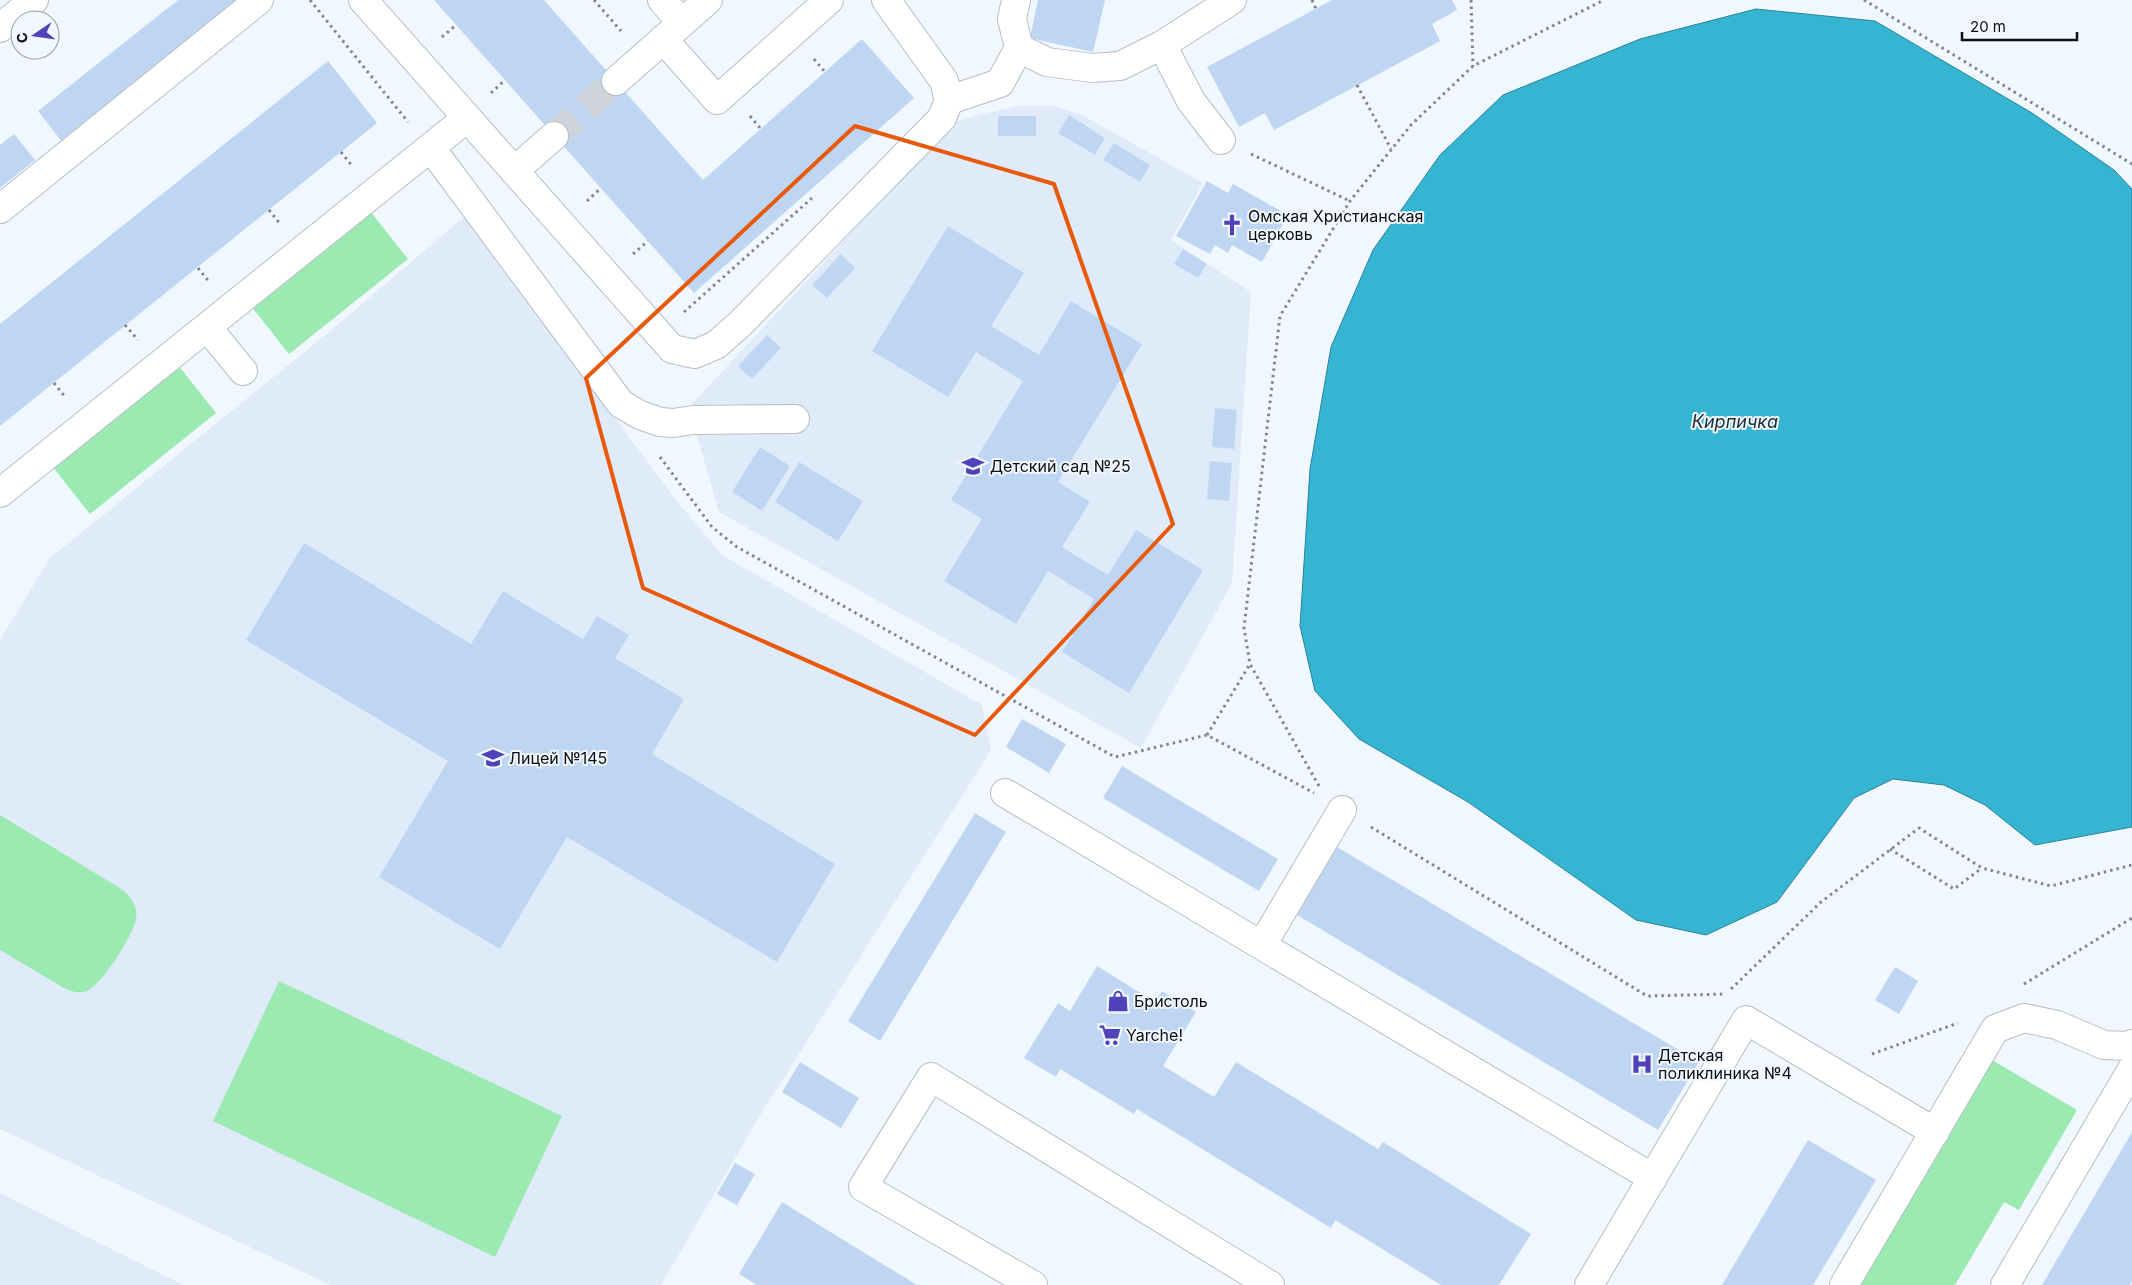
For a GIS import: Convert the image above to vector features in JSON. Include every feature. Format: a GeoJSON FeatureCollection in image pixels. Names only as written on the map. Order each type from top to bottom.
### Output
{"type":"FeatureCollection","features":[{"type":"Feature","properties":{"kind":"main road"},"geometry":{"type":"LineString","coordinates":[[0,209],[259,0]]}},
{"type":"Feature","properties":{"kind":"main road"},"geometry":{"type":"LineString","coordinates":[[363,0],[672,349],[695,354],[716,345],[741,323],[942,118],[949,100],[944,81],[886,0]]}},
{"type":"Feature","properties":{"kind":"main road"},"geometry":{"type":"LineString","coordinates":[[662,0],[673,31],[717,100],[829,0]]}},
{"type":"Feature","properties":{"kind":"main road"},"geometry":{"type":"LineString","coordinates":[[616,81],[708,0]]}},
{"type":"Feature","properties":{"kind":"main road"},"geometry":{"type":"LineString","coordinates":[[949,100],[1000,83],[1019,48],[1012,19],[1016,0]]}},
{"type":"Feature","properties":{"kind":"main road"},"geometry":{"type":"LineString","coordinates":[[1019,48],[1047,62],[1092,68],[1120,66],[1162,45],[1232,0]]}},
{"type":"Feature","properties":{"kind":"main road"},"geometry":{"type":"LineString","coordinates":[[0,28],[23,3]]}},
{"type":"Feature","properties":{"kind":"main road"},"geometry":{"type":"LineString","coordinates":[[1162,45],[1191,101],[1221,140]]}},
{"type":"Feature","properties":{"kind":"main road"},"geometry":{"type":"LineString","coordinates":[[0,493],[207,327],[422,138],[467,118]]}},
{"type":"Feature","properties":{"kind":"main road"},"geometry":{"type":"LineString","coordinates":[[514,171],[554,136]]}},
{"type":"Feature","properties":{"kind":"main road"},"geometry":{"type":"LineString","coordinates":[[422,138],[621,404],[640,415],[660,422],[795,419]]}},
{"type":"Feature","properties":{"kind":"main road"},"geometry":{"type":"LineString","coordinates":[[207,327],[243,371]]}},
{"type":"Feature","properties":{"kind":"main road"},"geometry":{"type":"LineString","coordinates":[[1005,793],[1653,1178]]}},
{"type":"Feature","properties":{"kind":"main road"},"geometry":{"type":"LineString","coordinates":[[1262,945],[1334,805]]}},
{"type":"Feature","properties":{"kind":"main road"},"geometry":{"type":"LineString","coordinates":[[1844,1285],[1995,1029],[2024,1018],[2057,1025],[2104,1045],[2127,1046],[2132,1044]]}},
{"type":"Feature","properties":{"kind":"main road"},"geometry":{"type":"LineString","coordinates":[[1589,1285],[1746,1020],[1935,1132]]}},
{"type":"Feature","properties":{"kind":"main road"},"geometry":{"type":"LineString","coordinates":[[2005,1285],[2132,1069]]}},
{"type":"Feature","properties":{"kind":"main road"},"geometry":{"type":"LineString","coordinates":[[1033,1285],[863,1187],[931,1077],[1270,1285]]}},
{"type":"Feature","properties":{"kind":"path"},"geometry":{"type":"LineString","coordinates":[[310,0],[422,138]]}},
{"type":"Feature","properties":{"kind":"path"},"geometry":{"type":"LineString","coordinates":[[1312,0],[1316,8]]}},
{"type":"Feature","properties":{"kind":"path"},"geometry":{"type":"LineString","coordinates":[[1471,0],[1473,66]]}},
{"type":"Feature","properties":{"kind":"path"},"geometry":{"type":"LineString","coordinates":[[1334,805],[1250,664],[1244,628],[1280,316],[1350,201],[1411,125],[1473,66],[1604,0]]}},
{"type":"Feature","properties":{"kind":"path"},"geometry":{"type":"LineString","coordinates":[[1864,0],[2132,164]]}},
{"type":"Feature","properties":{"kind":"path"},"geometry":{"type":"LineString","coordinates":[[436,42],[456,25]]}},
{"type":"Feature","properties":{"kind":"path"},"geometry":{"type":"LineString","coordinates":[[812,58],[825,72]]}},
{"type":"Feature","properties":{"kind":"path"},"geometry":{"type":"LineString","coordinates":[[486,98],[505,80]]}},
{"type":"Feature","properties":{"kind":"path"},"geometry":{"type":"LineString","coordinates":[[1357,85],[1391,149]]}},
{"type":"Feature","properties":{"kind":"path"},"geometry":{"type":"LineString","coordinates":[[749,115],[761,129]]}},
{"type":"Feature","properties":{"kind":"path"},"geometry":{"type":"LineString","coordinates":[[1221,140],[1350,201]]}},
{"type":"Feature","properties":{"kind":"path"},"geometry":{"type":"LineString","coordinates":[[341,152],[358,173]]}},
{"type":"Feature","properties":{"kind":"path"},"geometry":{"type":"LineString","coordinates":[[581,206],[601,188]]}},
{"type":"Feature","properties":{"kind":"path"},"geometry":{"type":"LineString","coordinates":[[269,210],[286,231]]}},
{"type":"Feature","properties":{"kind":"path"},"geometry":{"type":"LineString","coordinates":[[627,258],[648,241]]}},
{"type":"Feature","properties":{"kind":"path"},"geometry":{"type":"LineString","coordinates":[[198,268],[214,288]]}},
{"type":"Feature","properties":{"kind":"path"},"geometry":{"type":"LineString","coordinates":[[126,325],[142,346]]}},
{"type":"Feature","properties":{"kind":"path"},"geometry":{"type":"LineString","coordinates":[[54,382],[71,404]]}},
{"type":"Feature","properties":{"kind":"path"},"geometry":{"type":"LineString","coordinates":[[655,450],[712,527],[737,547],[1115,758],[1207,735],[1334,805],[1647,996],[1725,994],[1821,902],[1918,828],[1982,868],[2051,886],[2132,865]]}},
{"type":"Feature","properties":{"kind":"path"},"geometry":{"type":"LineString","coordinates":[[1207,735],[1250,664]]}},
{"type":"Feature","properties":{"kind":"path"},"geometry":{"type":"LineString","coordinates":[[1890,849],[1954,889],[1982,868]]}},
{"type":"Feature","properties":{"kind":"highlighted area"},"geometry":{"type":"Polygon","coordinates":[[[855,126],[1054,184],[1173,524],[975,735],[643,588],[586,378],[855,126]]]}},
{"type":"Feature","properties":{"kind":"shaded area","name":"Детский сад №25"},"geometry":{"type":"Polygon","coordinates":[[[1018,106],[1053,106],[1082,115],[1203,183],[1171,240],[1251,292],[1232,583],[1141,748],[719,512],[689,407],[955,122],[1018,106]]]}},
{"type":"Feature","properties":{"kind":"shaded area","name":"Лицей №145"},"geometry":{"type":"Polygon","coordinates":[[[465,216],[676,500],[722,555],[982,705],[991,750],[759,1117],[661,1285],[330,1285],[0,1129],[0,640],[50,558],[329,332],[465,216]]]}},
{"type":"Feature","properties":{"kind":"shaded area"},"geometry":{"type":"Polygon","coordinates":[[[0,1193],[183,1285],[0,1285],[0,1193]]]}},
{"type":"Feature","properties":{"kind":"green space"},"geometry":{"type":"Polygon","coordinates":[[[370,211],[408,259],[289,354],[251,306],[370,211]]]}},
{"type":"Feature","properties":{"kind":"green space"},"geometry":{"type":"Polygon","coordinates":[[[178,365],[216,413],[90,514],[52,466],[178,365]]]}},
{"type":"Feature","properties":{"kind":"green space"},"geometry":{"type":"Polygon","coordinates":[[[0,815],[123,890],[134,903],[136,920],[129,937],[108,971],[86,991],[77,992],[64,988],[0,950],[0,815]]]}},
{"type":"Feature","properties":{"kind":"green space"},"geometry":{"type":"Polygon","coordinates":[[[279,981],[562,1116],[495,1257],[213,1121],[279,981]]]}},
{"type":"Feature","properties":{"kind":"green space"},"geometry":{"type":"Polygon","coordinates":[[[1992,1060],[2077,1110],[2019,1210],[2004,1202],[1955,1285],[1859,1285],[1992,1060]]]}},
{"type":"Feature","properties":{"kind":"water","name":"Кирпичка"},"geometry":{"type":"Polygon","coordinates":[[[1756,9],[1875,21],[2032,113],[2114,170],[2132,189],[2132,827],[2035,845],[1985,805],[1944,785],[1893,779],[1854,798],[1777,902],[1706,935],[1636,920],[1468,802],[1359,739],[1315,691],[1300,626],[1310,469],[1331,347],[1373,250],[1440,155],[1503,95],[1640,39],[1756,9]]]}},
{"type":"Feature","properties":{"kind":"building"},"geometry":{"type":"Polygon","coordinates":[[[178,0],[243,0],[63,143],[38,111],[178,0]]]}},
{"type":"Feature","properties":{"kind":"building"},"geometry":{"type":"Polygon","coordinates":[[[434,0],[544,0],[703,180],[862,39],[914,98],[694,293],[434,0]]]}},
{"type":"Feature","properties":{"kind":"building"},"geometry":{"type":"Polygon","coordinates":[[[1038,0],[1105,0],[1093,52],[1030,38],[1038,0]]]}},
{"type":"Feature","properties":{"kind":"building"},"geometry":{"type":"Polygon","coordinates":[[[1332,0],[1452,0],[1457,10],[1432,24],[1440,41],[1274,130],[1265,113],[1239,127],[1207,67],[1332,0]]]}},
{"type":"Feature","properties":{"kind":"building"},"geometry":{"type":"Polygon","coordinates":[[[328,61],[377,123],[0,426],[0,324],[328,61]]]}},
{"type":"Feature","properties":{"kind":"building"},"geometry":{"type":"Polygon","coordinates":[[[1069,115],[1105,138],[1095,155],[1058,133],[1069,115]]]}},
{"type":"Feature","properties":{"kind":"building"},"geometry":{"type":"Polygon","coordinates":[[[998,116],[1036,116],[1036,136],[998,136],[998,116]]]}},
{"type":"Feature","properties":{"kind":"building"},"geometry":{"type":"Polygon","coordinates":[[[14,134],[35,160],[0,188],[0,145],[14,134]]]}},
{"type":"Feature","properties":{"kind":"building"},"geometry":{"type":"Polygon","coordinates":[[[1114,143],[1150,165],[1140,182],[1103,160],[1114,143]]]}},
{"type":"Feature","properties":{"kind":"building","name":"Омская Христианская церковь"},"geometry":{"type":"Polygon","coordinates":[[[1207,181],[1228,193],[1233,184],[1288,215],[1262,262],[1232,245],[1228,253],[1215,245],[1210,254],[1176,236],[1207,181]]]}},
{"type":"Feature","properties":{"kind":"building"},"geometry":{"type":"Polygon","coordinates":[[[948,226],[1024,273],[991,326],[1039,355],[1071,301],[1142,344],[1058,482],[1090,502],[1062,547],[1108,575],[1136,530],[1203,570],[1129,693],[1062,652],[1094,599],[1048,571],[1016,624],[944,581],[982,519],[951,500],[1023,381],[976,352],[948,397],[872,351],[948,226]]]}},
{"type":"Feature","properties":{"kind":"building"},"geometry":{"type":"Polygon","coordinates":[[[1183,249],[1207,264],[1198,278],[1174,264],[1183,249]]]}},
{"type":"Feature","properties":{"kind":"building"},"geometry":{"type":"Polygon","coordinates":[[[841,254],[855,268],[827,298],[812,285],[841,254]]]}},
{"type":"Feature","properties":{"kind":"building"},"geometry":{"type":"Polygon","coordinates":[[[767,335],[781,348],[752,379],[738,366],[767,335]]]}},
{"type":"Feature","properties":{"kind":"building"},"geometry":{"type":"Polygon","coordinates":[[[1215,408],[1237,410],[1234,449],[1212,447],[1215,408]]]}},
{"type":"Feature","properties":{"kind":"building"},"geometry":{"type":"Polygon","coordinates":[[[760,447],[790,466],[762,511],[732,492],[760,447]]]}},
{"type":"Feature","properties":{"kind":"building"},"geometry":{"type":"Polygon","coordinates":[[[1210,461],[1232,463],[1229,501],[1207,499],[1210,461]]]}},
{"type":"Feature","properties":{"kind":"building"},"geometry":{"type":"Polygon","coordinates":[[[799,462],[863,501],[838,541],[775,502],[799,462]]]}},
{"type":"Feature","properties":{"kind":"building"},"geometry":{"type":"Polygon","coordinates":[[[304,543],[471,644],[503,591],[583,639],[597,616],[629,635],[615,658],[684,699],[652,754],[835,864],[777,962],[567,837],[500,949],[379,877],[448,761],[246,640],[304,543]]]}},
{"type":"Feature","properties":{"kind":"building"},"geometry":{"type":"Polygon","coordinates":[[[1022,719],[1066,744],[1049,773],[1006,747],[1022,719]]]}},
{"type":"Feature","properties":{"kind":"building"},"geometry":{"type":"Polygon","coordinates":[[[1122,766],[1278,859],[1259,891],[1103,798],[1122,766]]]}},
{"type":"Feature","properties":{"kind":"building"},"geometry":{"type":"Polygon","coordinates":[[[975,813],[1006,832],[880,1041],[848,1021],[975,813]]]}},
{"type":"Feature","properties":{"kind":"building"},"geometry":{"type":"Polygon","coordinates":[[[1337,847],[1699,1062],[1658,1130],[1297,915],[1337,847]]]}},
{"type":"Feature","properties":{"kind":"building"},"geometry":{"type":"Polygon","coordinates":[[[1097,966],[1155,1002],[1162,991],[1196,1012],[1163,1066],[1214,1097],[1236,1062],[1378,1149],[1383,1142],[1531,1234],[1499,1285],[1441,1285],[1335,1220],[1331,1228],[1137,1109],[1134,1114],[1060,1069],[1056,1077],[1024,1058],[1058,1003],[1070,1011],[1097,966]]]}},
{"type":"Feature","properties":{"kind":"building"},"geometry":{"type":"Polygon","coordinates":[[[1895,967],[1918,981],[1899,1014],[1875,1000],[1895,967]]]}},
{"type":"Feature","properties":{"kind":"building"},"geometry":{"type":"Polygon","coordinates":[[[800,1062],[859,1098],[841,1128],[782,1092],[800,1062]]]}},
{"type":"Feature","properties":{"kind":"building"},"geometry":{"type":"Polygon","coordinates":[[[2132,1132],[2132,1281],[2130,1285],[2042,1285],[2132,1132]]]}},
{"type":"Feature","properties":{"kind":"building"},"geometry":{"type":"Polygon","coordinates":[[[1808,1140],[1876,1180],[1813,1285],[1722,1285],[1808,1140]]]}},
{"type":"Feature","properties":{"kind":"building"},"geometry":{"type":"Polygon","coordinates":[[[735,1163],[755,1174],[737,1205],[717,1194],[735,1163]]]}},
{"type":"Feature","properties":{"kind":"building"},"geometry":{"type":"Polygon","coordinates":[[[782,1202],[917,1285],[757,1285],[739,1274],[782,1202]]]}},
{"type":"Feature","properties":{"kind":"tunnel"},"geometry":{"type":"LineString","coordinates":[[554,136],[616,81]]}},
{"type":"Feature","properties":{"kind":"place","name":"Омская Христианская церковь"},"geometry":{"type":"Point","coordinates":[1232,225]}},
{"type":"Feature","properties":{"kind":"place","name":"Детский сад №25"},"geometry":{"type":"Point","coordinates":[973,466]}},
{"type":"Feature","properties":{"kind":"place","name":"Лицей №145"},"geometry":{"type":"Point","coordinates":[493,758]}},
{"type":"Feature","properties":{"kind":"place","name":"Бристоль"},"geometry":{"type":"Point","coordinates":[1118,1001]}},
{"type":"Feature","properties":{"kind":"place","name":"Yarche!"},"geometry":{"type":"Point","coordinates":[1110,1035]}},
{"type":"Feature","properties":{"kind":"place","name":"Детская поликлиника №4"},"geometry":{"type":"Point","coordinates":[1642,1064]}}]}
